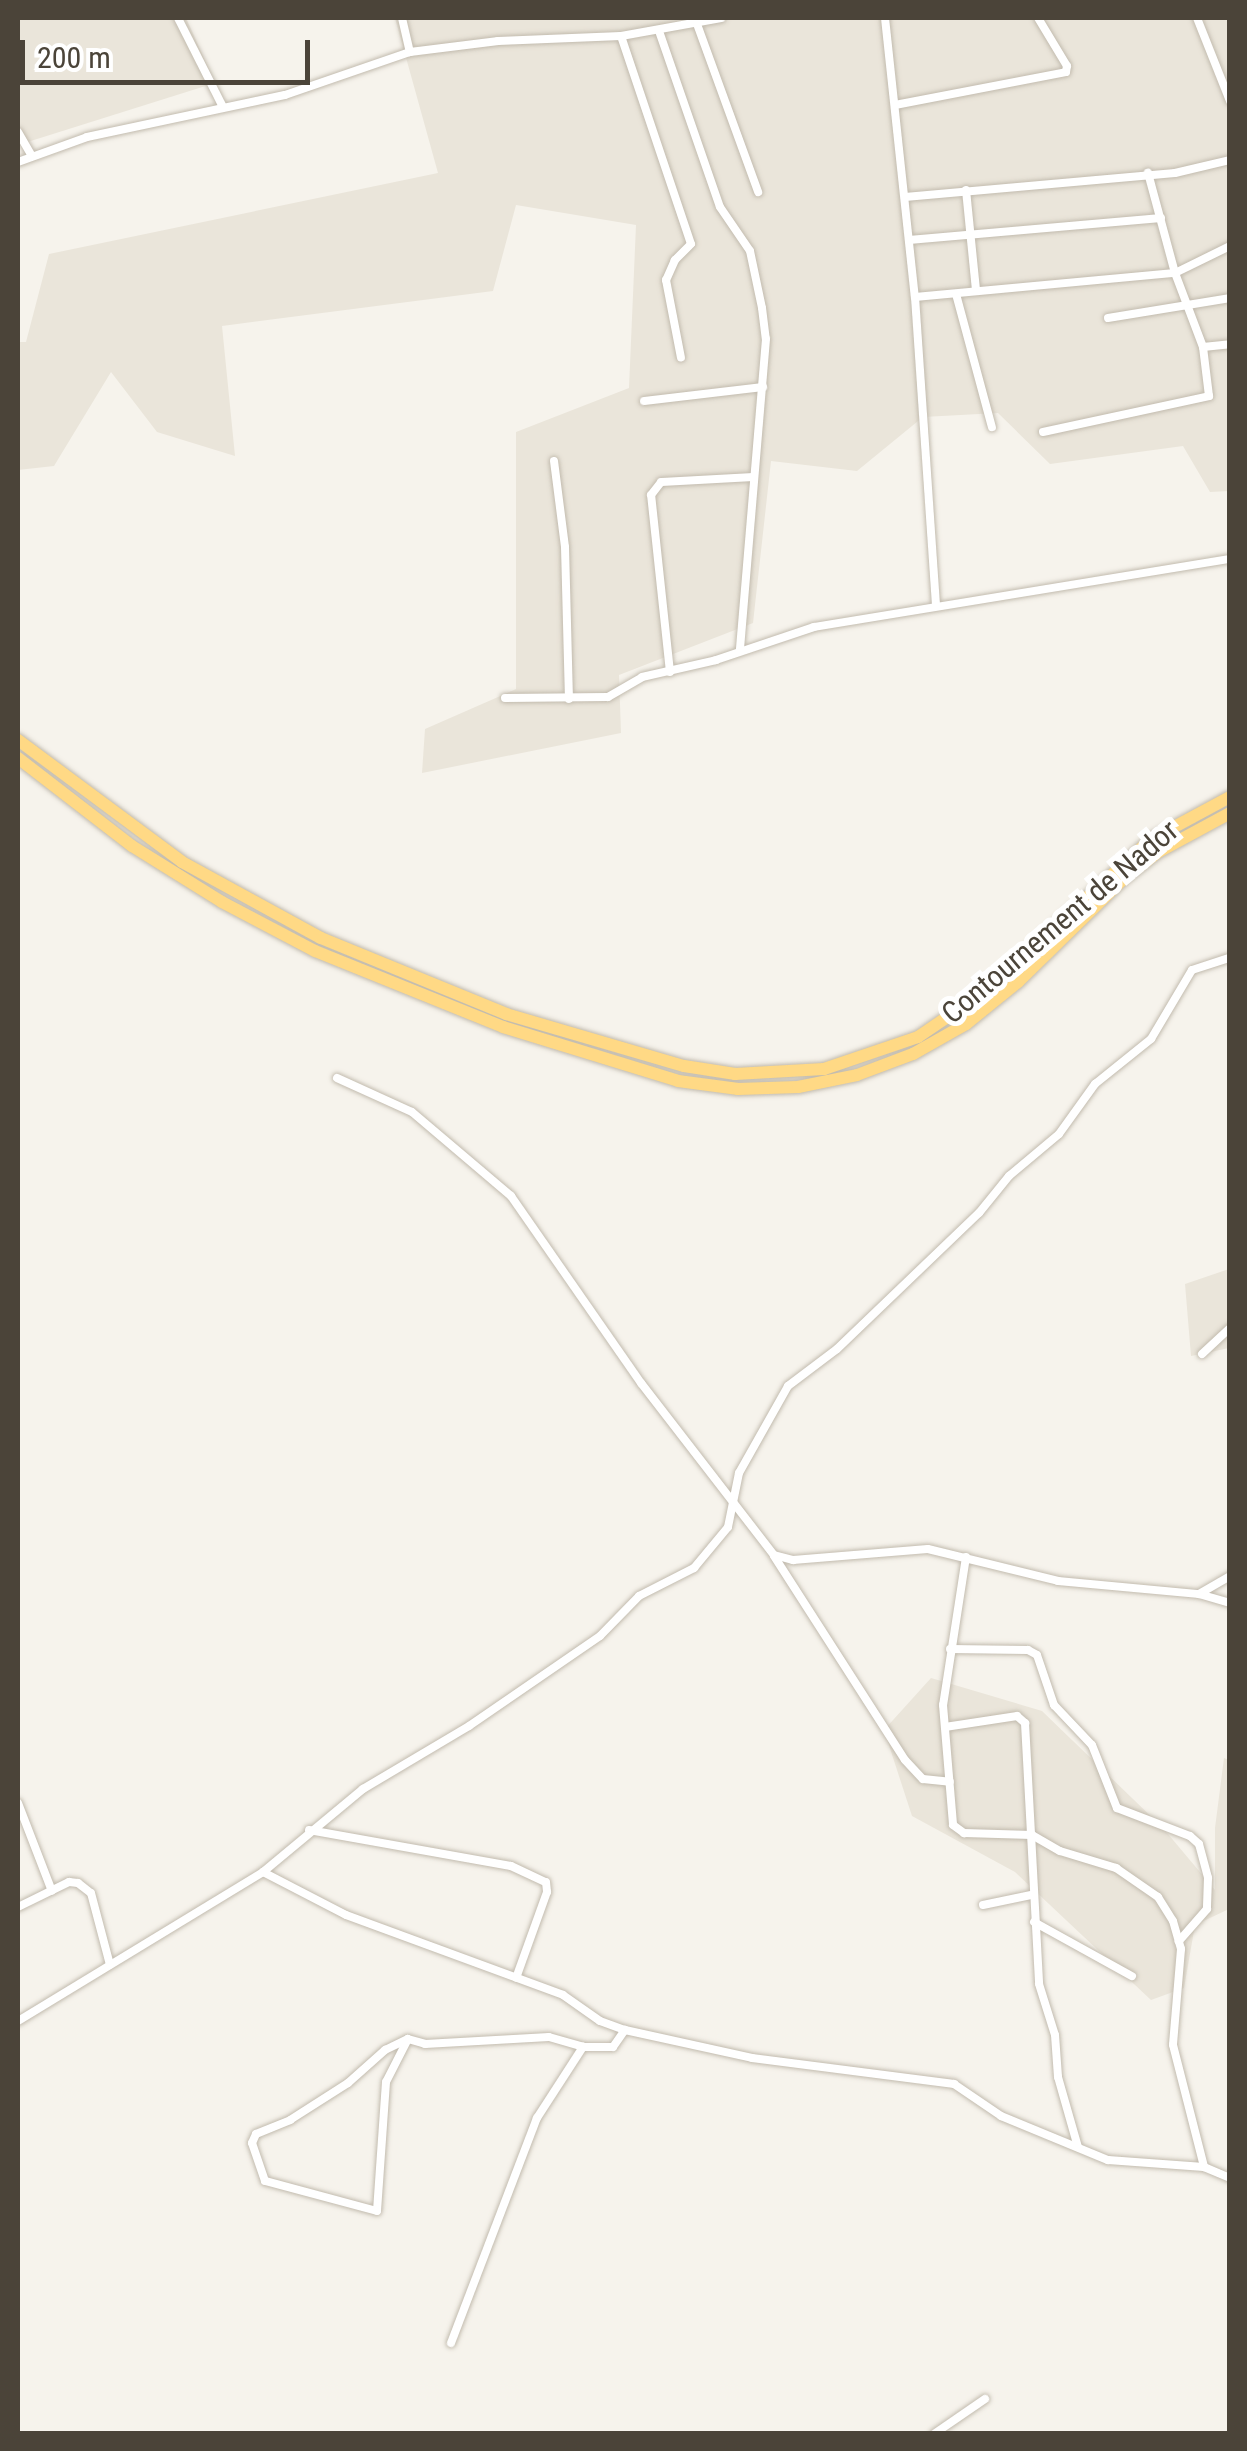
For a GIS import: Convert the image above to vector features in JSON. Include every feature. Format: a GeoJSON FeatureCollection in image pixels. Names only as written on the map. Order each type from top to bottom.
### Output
{"type":"FeatureCollection","features":[{"type":"Feature","properties":{"kind":"highway","name":"Contournement de Nador"},"geometry":{"type":"LineString","coordinates":[[18,740],[168,853],[321,938],[506,1014],[684,1066],[736,1074],[794,1073],[847,1064],[928,1031],[982,994],[1150,840],[1230,797]]}},
{"type":"Feature","properties":{"kind":"highway","name":"Contournement de Nador"},"geometry":{"type":"LineString","coordinates":[[18,758],[132,846],[222,902],[314,951],[503,1028],[678,1081],[738,1089],[798,1087],[857,1076],[914,1054],[966,1024],[1018,982],[1122,880],[1158,852],[1230,814]]}},
{"type":"Feature","properties":{"kind":"street"},"geometry":{"type":"LineString","coordinates":[[178,18],[224,107]]}},
{"type":"Feature","properties":{"kind":"street"},"geometry":{"type":"LineString","coordinates":[[402,18],[410,52]]}},
{"type":"Feature","properties":{"kind":"street"},"geometry":{"type":"LineString","coordinates":[[18,162],[87,137],[285,95],[410,52],[498,41],[658,32],[721,18]]}},
{"type":"Feature","properties":{"kind":"street"},"geometry":{"type":"LineString","coordinates":[[885,18],[914,297],[936,604]]}},
{"type":"Feature","properties":{"kind":"street"},"geometry":{"type":"LineString","coordinates":[[895,105],[1066,72],[1068,66],[1038,18]]}},
{"type":"Feature","properties":{"kind":"street"},"geometry":{"type":"LineString","coordinates":[[1197,18],[1230,101]]}},
{"type":"Feature","properties":{"kind":"street"},"geometry":{"type":"LineString","coordinates":[[698,24],[758,192]]}},
{"type":"Feature","properties":{"kind":"street"},"geometry":{"type":"LineString","coordinates":[[658,32],[720,207],[750,251],[766,339],[740,651]]}},
{"type":"Feature","properties":{"kind":"street"},"geometry":{"type":"LineString","coordinates":[[620,36],[691,244],[675,260],[666,280],[681,358]]}},
{"type":"Feature","properties":{"kind":"street"},"geometry":{"type":"LineString","coordinates":[[18,132],[32,156]]}},
{"type":"Feature","properties":{"kind":"street"},"geometry":{"type":"LineString","coordinates":[[905,197],[1175,173],[1230,160]]}},
{"type":"Feature","properties":{"kind":"street"},"geometry":{"type":"LineString","coordinates":[[1043,432],[1206,399],[1210,386],[1203,347],[1175,273],[1148,173]]}},
{"type":"Feature","properties":{"kind":"street"},"geometry":{"type":"LineString","coordinates":[[966,190],[976,291]]}},
{"type":"Feature","properties":{"kind":"street"},"geometry":{"type":"LineString","coordinates":[[909,240],[1161,218]]}},
{"type":"Feature","properties":{"kind":"street"},"geometry":{"type":"LineString","coordinates":[[914,297],[1175,273],[1230,246]]}},
{"type":"Feature","properties":{"kind":"street"},"geometry":{"type":"LineString","coordinates":[[956,294],[992,427]]}},
{"type":"Feature","properties":{"kind":"street"},"geometry":{"type":"LineString","coordinates":[[1108,318],[1230,298]]}},
{"type":"Feature","properties":{"kind":"street"},"geometry":{"type":"LineString","coordinates":[[1203,347],[1230,344]]}},
{"type":"Feature","properties":{"kind":"street"},"geometry":{"type":"LineString","coordinates":[[644,402],[763,387]]}},
{"type":"Feature","properties":{"kind":"street"},"geometry":{"type":"LineString","coordinates":[[554,460],[565,547],[569,699]]}},
{"type":"Feature","properties":{"kind":"street"},"geometry":{"type":"LineString","coordinates":[[670,672],[651,495],[654,487],[661,482],[754,477]]}},
{"type":"Feature","properties":{"kind":"street"},"geometry":{"type":"LineString","coordinates":[[504,698],[608,697],[635,680],[814,626],[936,604],[1038,593],[1230,558]]}},
{"type":"Feature","properties":{"kind":"street"},"geometry":{"type":"LineString","coordinates":[[18,2021],[262,1872],[364,1789],[470,1726],[581,1650],[638,1596],[694,1568],[728,1527],[739,1473],[788,1386],[837,1349],[978,1214],[1010,1176],[1059,1134],[1095,1084],[1151,1039],[1192,970],[1230,958]]}},
{"type":"Feature","properties":{"kind":"street"},"geometry":{"type":"LineString","coordinates":[[337,1078],[412,1112],[511,1196],[609,1340],[774,1556],[905,1760],[924,1779],[950,1782]]}},
{"type":"Feature","properties":{"kind":"street"},"geometry":{"type":"LineString","coordinates":[[1202,1354],[1230,1328]]}},
{"type":"Feature","properties":{"kind":"street"},"geometry":{"type":"LineString","coordinates":[[774,1556],[792,1560],[928,1549],[1058,1581],[1199,1594],[1230,1603]]}},
{"type":"Feature","properties":{"kind":"street"},"geometry":{"type":"LineString","coordinates":[[966,1557],[950,1649],[945,1726],[953,1825],[959,1831],[1032,1835],[1060,1850],[1116,1868],[1158,1897],[1179,1941],[1181,1979],[1173,2045],[1204,2167]]}},
{"type":"Feature","properties":{"kind":"street"},"geometry":{"type":"LineString","coordinates":[[1199,1594],[1230,1576]]}},
{"type":"Feature","properties":{"kind":"street"},"geometry":{"type":"LineString","coordinates":[[950,1649],[1034,1652],[1042,1664],[1054,1705],[1092,1745],[1117,1808],[1190,1836],[1198,1844],[1208,1878],[1207,1909],[1179,1941]]}},
{"type":"Feature","properties":{"kind":"street"},"geometry":{"type":"LineString","coordinates":[[945,1726],[1022,1718],[1039,1984],[1054,2035],[1058,2077],[1078,2147]]}},
{"type":"Feature","properties":{"kind":"street"},"geometry":{"type":"LineString","coordinates":[[18,1803],[52,1891]]}},
{"type":"Feature","properties":{"kind":"street"},"geometry":{"type":"LineString","coordinates":[[309,1830],[511,1866],[546,1882],[547,1892],[516,1978]]}},
{"type":"Feature","properties":{"kind":"street"},"geometry":{"type":"LineString","coordinates":[[262,1872],[346,1915],[563,1995],[600,2021],[624,2030],[752,2058],[954,2084],[1001,2116],[1108,2160],[1204,2167],[1230,2178]]}},
{"type":"Feature","properties":{"kind":"street"},"geometry":{"type":"LineString","coordinates":[[18,1906],[74,1882],[91,1893],[110,1966]]}},
{"type":"Feature","properties":{"kind":"street"},"geometry":{"type":"LineString","coordinates":[[983,1905],[1031,1895]]}},
{"type":"Feature","properties":{"kind":"street"},"geometry":{"type":"LineString","coordinates":[[1034,1922],[1132,1976]]}},
{"type":"Feature","properties":{"kind":"street"},"geometry":{"type":"LineString","coordinates":[[408,2040],[386,2082],[377,2210],[326,2201],[265,2181],[252,2144],[256,2134],[290,2120],[348,2083],[384,2050],[408,2040],[424,2044],[549,2037],[583,2047],[613,2046],[624,2030]]}},
{"type":"Feature","properties":{"kind":"street"},"geometry":{"type":"LineString","coordinates":[[452,2343],[537,2118],[583,2047]]}},
{"type":"Feature","properties":{"kind":"street"},"geometry":{"type":"LineString","coordinates":[[934,2434],[985,2399]]}},
{"type":"Feature","properties":{"kind":"shaded area"},"geometry":{"type":"Polygon","coordinates":[[[18,18],[186,18],[215,83],[18,145],[18,18]]]}},
{"type":"Feature","properties":{"kind":"shaded area"},"geometry":{"type":"Polygon","coordinates":[[[395,18],[1229,18],[1229,491],[1210,492],[1183,446],[1050,464],[998,413],[923,417],[857,471],[771,461],[753,623],[619,675],[621,733],[422,773],[425,729],[516,689],[516,432],[629,388],[636,225],[516,205],[493,291],[222,326],[235,456],[157,432],[111,372],[54,466],[18,470],[18,342],[26,342],[49,254],[438,173],[395,18]]]}},
{"type":"Feature","properties":{"kind":"shaded area"},"geometry":{"type":"Polygon","coordinates":[[[1229,1269],[1229,1348],[1191,1356],[1185,1284],[1229,1269]]]}},
{"type":"Feature","properties":{"kind":"shaded area"},"geometry":{"type":"Polygon","coordinates":[[[931,1678],[1042,1711],[1163,1828],[1215,1890],[1215,1828],[1224,1758],[1229,1760],[1229,1909],[1195,1925],[1184,1988],[1151,2000],[1015,1872],[912,1816],[884,1730],[931,1678]]]}}]}
